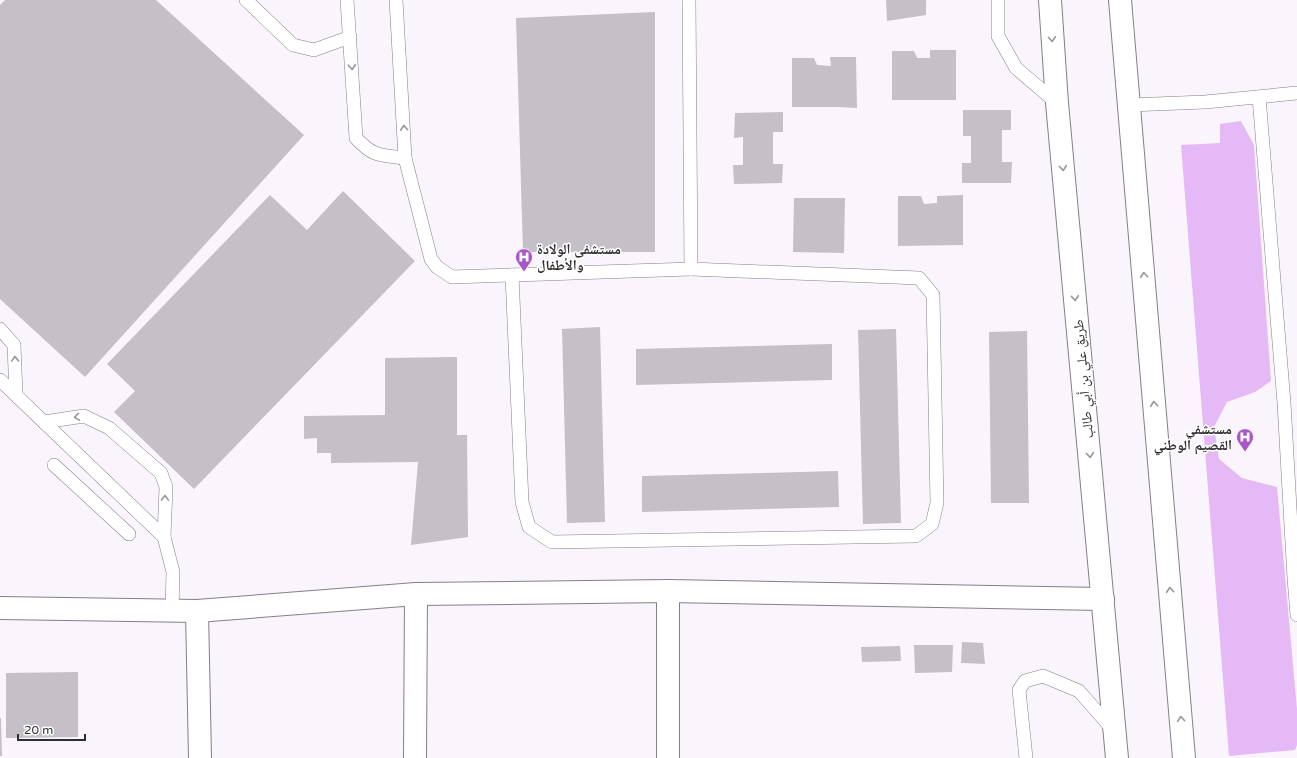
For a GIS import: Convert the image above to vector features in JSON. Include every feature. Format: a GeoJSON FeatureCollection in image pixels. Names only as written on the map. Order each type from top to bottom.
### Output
{"type":"FeatureCollection","features":[{"type":"Feature","properties":{"kind":"street","name":"طريق علي بن أبي طالب"},"geometry":{"type":"LineString","coordinates":[[1050,0],[1057,103],[1117,758]]}},
{"type":"Feature","properties":{"kind":"street"},"geometry":{"type":"LineString","coordinates":[[1120,0],[1184,758]]}},
{"type":"Feature","properties":{"kind":"street"},"geometry":{"type":"LineString","coordinates":[[0,608],[197,611],[416,594],[668,591],[1103,599]]}},
{"type":"Feature","properties":{"kind":"street"},"geometry":{"type":"LineString","coordinates":[[668,591],[668,758]]}},
{"type":"Feature","properties":{"kind":"street"},"geometry":{"type":"LineString","coordinates":[[415,758],[416,594]]}},
{"type":"Feature","properties":{"kind":"street"},"geometry":{"type":"LineString","coordinates":[[197,611],[200,758]]}},
{"type":"Feature","properties":{"kind":"lane"},"geometry":{"type":"LineString","coordinates":[[246,0],[293,45],[314,50],[350,37]]}},
{"type":"Feature","properties":{"kind":"lane"},"geometry":{"type":"LineString","coordinates":[[347,0],[356,138],[365,149],[378,155],[405,158]]}},
{"type":"Feature","properties":{"kind":"lane"},"geometry":{"type":"LineString","coordinates":[[396,0],[405,158],[431,259],[437,268],[452,277],[691,269],[920,278],[933,295],[937,503],[932,524],[916,536],[552,542],[529,527],[522,502],[512,275]]}},
{"type":"Feature","properties":{"kind":"lane"},"geometry":{"type":"LineString","coordinates":[[689,0],[691,269]]}},
{"type":"Feature","properties":{"kind":"lane"},"geometry":{"type":"LineString","coordinates":[[998,0],[998,36],[1016,68],[1057,103]]}},
{"type":"Feature","properties":{"kind":"lane"},"geometry":{"type":"LineString","coordinates":[[1129,105],[1206,102],[1297,93]]}},
{"type":"Feature","properties":{"kind":"lane"},"geometry":{"type":"LineString","coordinates":[[1259,97],[1294,521],[1297,615]]}},
{"type":"Feature","properties":{"kind":"lane"},"geometry":{"type":"LineString","coordinates":[[0,329],[14,345],[16,395]]}},
{"type":"Feature","properties":{"kind":"lane"},"geometry":{"type":"LineString","coordinates":[[0,380],[164,537]]}},
{"type":"Feature","properties":{"kind":"lane"},"geometry":{"type":"LineString","coordinates":[[44,422],[84,416],[110,428],[161,474],[166,487],[164,537],[173,572],[172,611]]}},
{"type":"Feature","properties":{"kind":"lane"},"geometry":{"type":"LineString","coordinates":[[54,465],[129,534]]}},
{"type":"Feature","properties":{"kind":"lane"},"geometry":{"type":"LineString","coordinates":[[1026,758],[1019,690],[1025,681],[1044,676],[1079,691],[1114,731]]}},
{"type":"Feature","properties":{"kind":"shaded area"},"geometry":{"type":"Polygon","coordinates":[[[1241,121],[1254,145],[1271,381],[1255,392],[1227,402],[1214,427],[1219,459],[1242,478],[1277,487],[1297,709],[1297,745],[1295,750],[1229,756],[1181,145],[1220,143],[1220,124],[1241,121]]]}},
{"type":"Feature","properties":{"kind":"building"},"geometry":{"type":"Polygon","coordinates":[[[5,0],[156,0],[304,135],[85,377],[0,299],[0,5],[5,0]]]}},
{"type":"Feature","properties":{"kind":"building"},"geometry":{"type":"Polygon","coordinates":[[[886,0],[926,0],[926,15],[887,21],[886,0]]]}},
{"type":"Feature","properties":{"kind":"building"},"geometry":{"type":"Polygon","coordinates":[[[655,12],[655,252],[523,252],[516,18],[655,12]]]}},
{"type":"Feature","properties":{"kind":"building"},"geometry":{"type":"Polygon","coordinates":[[[930,50],[956,50],[956,100],[892,100],[892,51],[914,51],[917,58],[930,58],[930,50]]]}},
{"type":"Feature","properties":{"kind":"building"},"geometry":{"type":"Polygon","coordinates":[[[830,57],[856,57],[857,108],[792,107],[792,58],[814,58],[817,65],[831,66],[830,57]]]}},
{"type":"Feature","properties":{"kind":"building"},"geometry":{"type":"Polygon","coordinates":[[[963,110],[1011,110],[1011,130],[1002,130],[1002,162],[1012,162],[1011,183],[962,183],[962,163],[971,163],[971,136],[963,136],[963,110]]]}},
{"type":"Feature","properties":{"kind":"building"},"geometry":{"type":"Polygon","coordinates":[[[783,112],[783,132],[773,132],[773,164],[783,164],[782,183],[734,184],[733,165],[743,165],[743,137],[734,138],[735,113],[783,112]]]}},
{"type":"Feature","properties":{"kind":"building"},"geometry":{"type":"Polygon","coordinates":[[[343,191],[415,261],[194,489],[114,412],[135,391],[107,364],[270,195],[307,230],[343,191]]]}},
{"type":"Feature","properties":{"kind":"building"},"geometry":{"type":"Polygon","coordinates":[[[963,195],[963,245],[898,246],[898,196],[921,196],[924,204],[937,203],[937,196],[963,195]]]}},
{"type":"Feature","properties":{"kind":"building"},"geometry":{"type":"Polygon","coordinates":[[[794,198],[845,198],[844,253],[793,252],[794,198]]]}},
{"type":"Feature","properties":{"kind":"building"},"geometry":{"type":"Polygon","coordinates":[[[600,327],[605,522],[567,523],[562,329],[600,327]]]}},
{"type":"Feature","properties":{"kind":"building"},"geometry":{"type":"Polygon","coordinates":[[[896,329],[901,523],[863,524],[858,330],[896,329]]]}},
{"type":"Feature","properties":{"kind":"building"},"geometry":{"type":"Polygon","coordinates":[[[1027,331],[1029,503],[991,503],[989,332],[1027,331]]]}},
{"type":"Feature","properties":{"kind":"building"},"geometry":{"type":"Polygon","coordinates":[[[832,344],[832,380],[636,385],[636,349],[832,344]]]}},
{"type":"Feature","properties":{"kind":"building"},"geometry":{"type":"Polygon","coordinates":[[[457,357],[457,435],[467,435],[468,537],[411,545],[418,462],[331,463],[331,453],[317,453],[317,438],[304,439],[304,416],[385,415],[385,358],[457,357]]]}},
{"type":"Feature","properties":{"kind":"building"},"geometry":{"type":"Polygon","coordinates":[[[838,471],[839,507],[642,512],[642,476],[838,471]]]}},
{"type":"Feature","properties":{"kind":"building"},"geometry":{"type":"Polygon","coordinates":[[[962,642],[983,643],[985,664],[961,663],[962,642]]]}},
{"type":"Feature","properties":{"kind":"building"},"geometry":{"type":"Polygon","coordinates":[[[914,645],[953,645],[952,672],[915,673],[914,645]]]}},
{"type":"Feature","properties":{"kind":"building"},"geometry":{"type":"Polygon","coordinates":[[[900,646],[901,661],[862,662],[861,647],[900,646]]]}},
{"type":"Feature","properties":{"kind":"building"},"geometry":{"type":"Polygon","coordinates":[[[78,672],[78,737],[6,738],[6,673],[78,672]]]}},
{"type":"Feature","properties":{"kind":"building"},"geometry":{"type":"Polygon","coordinates":[[[1,718],[2,756],[0,756],[1,718]]]}},
{"type":"Feature","properties":{"kind":"place","name":"مستشفى الولادة والأطفال"},"geometry":{"type":"Point","coordinates":[524,272]}},
{"type":"Feature","properties":{"kind":"place","name":"مستشفي القصيم الوطني"},"geometry":{"type":"Point","coordinates":[1245,452]}}]}
